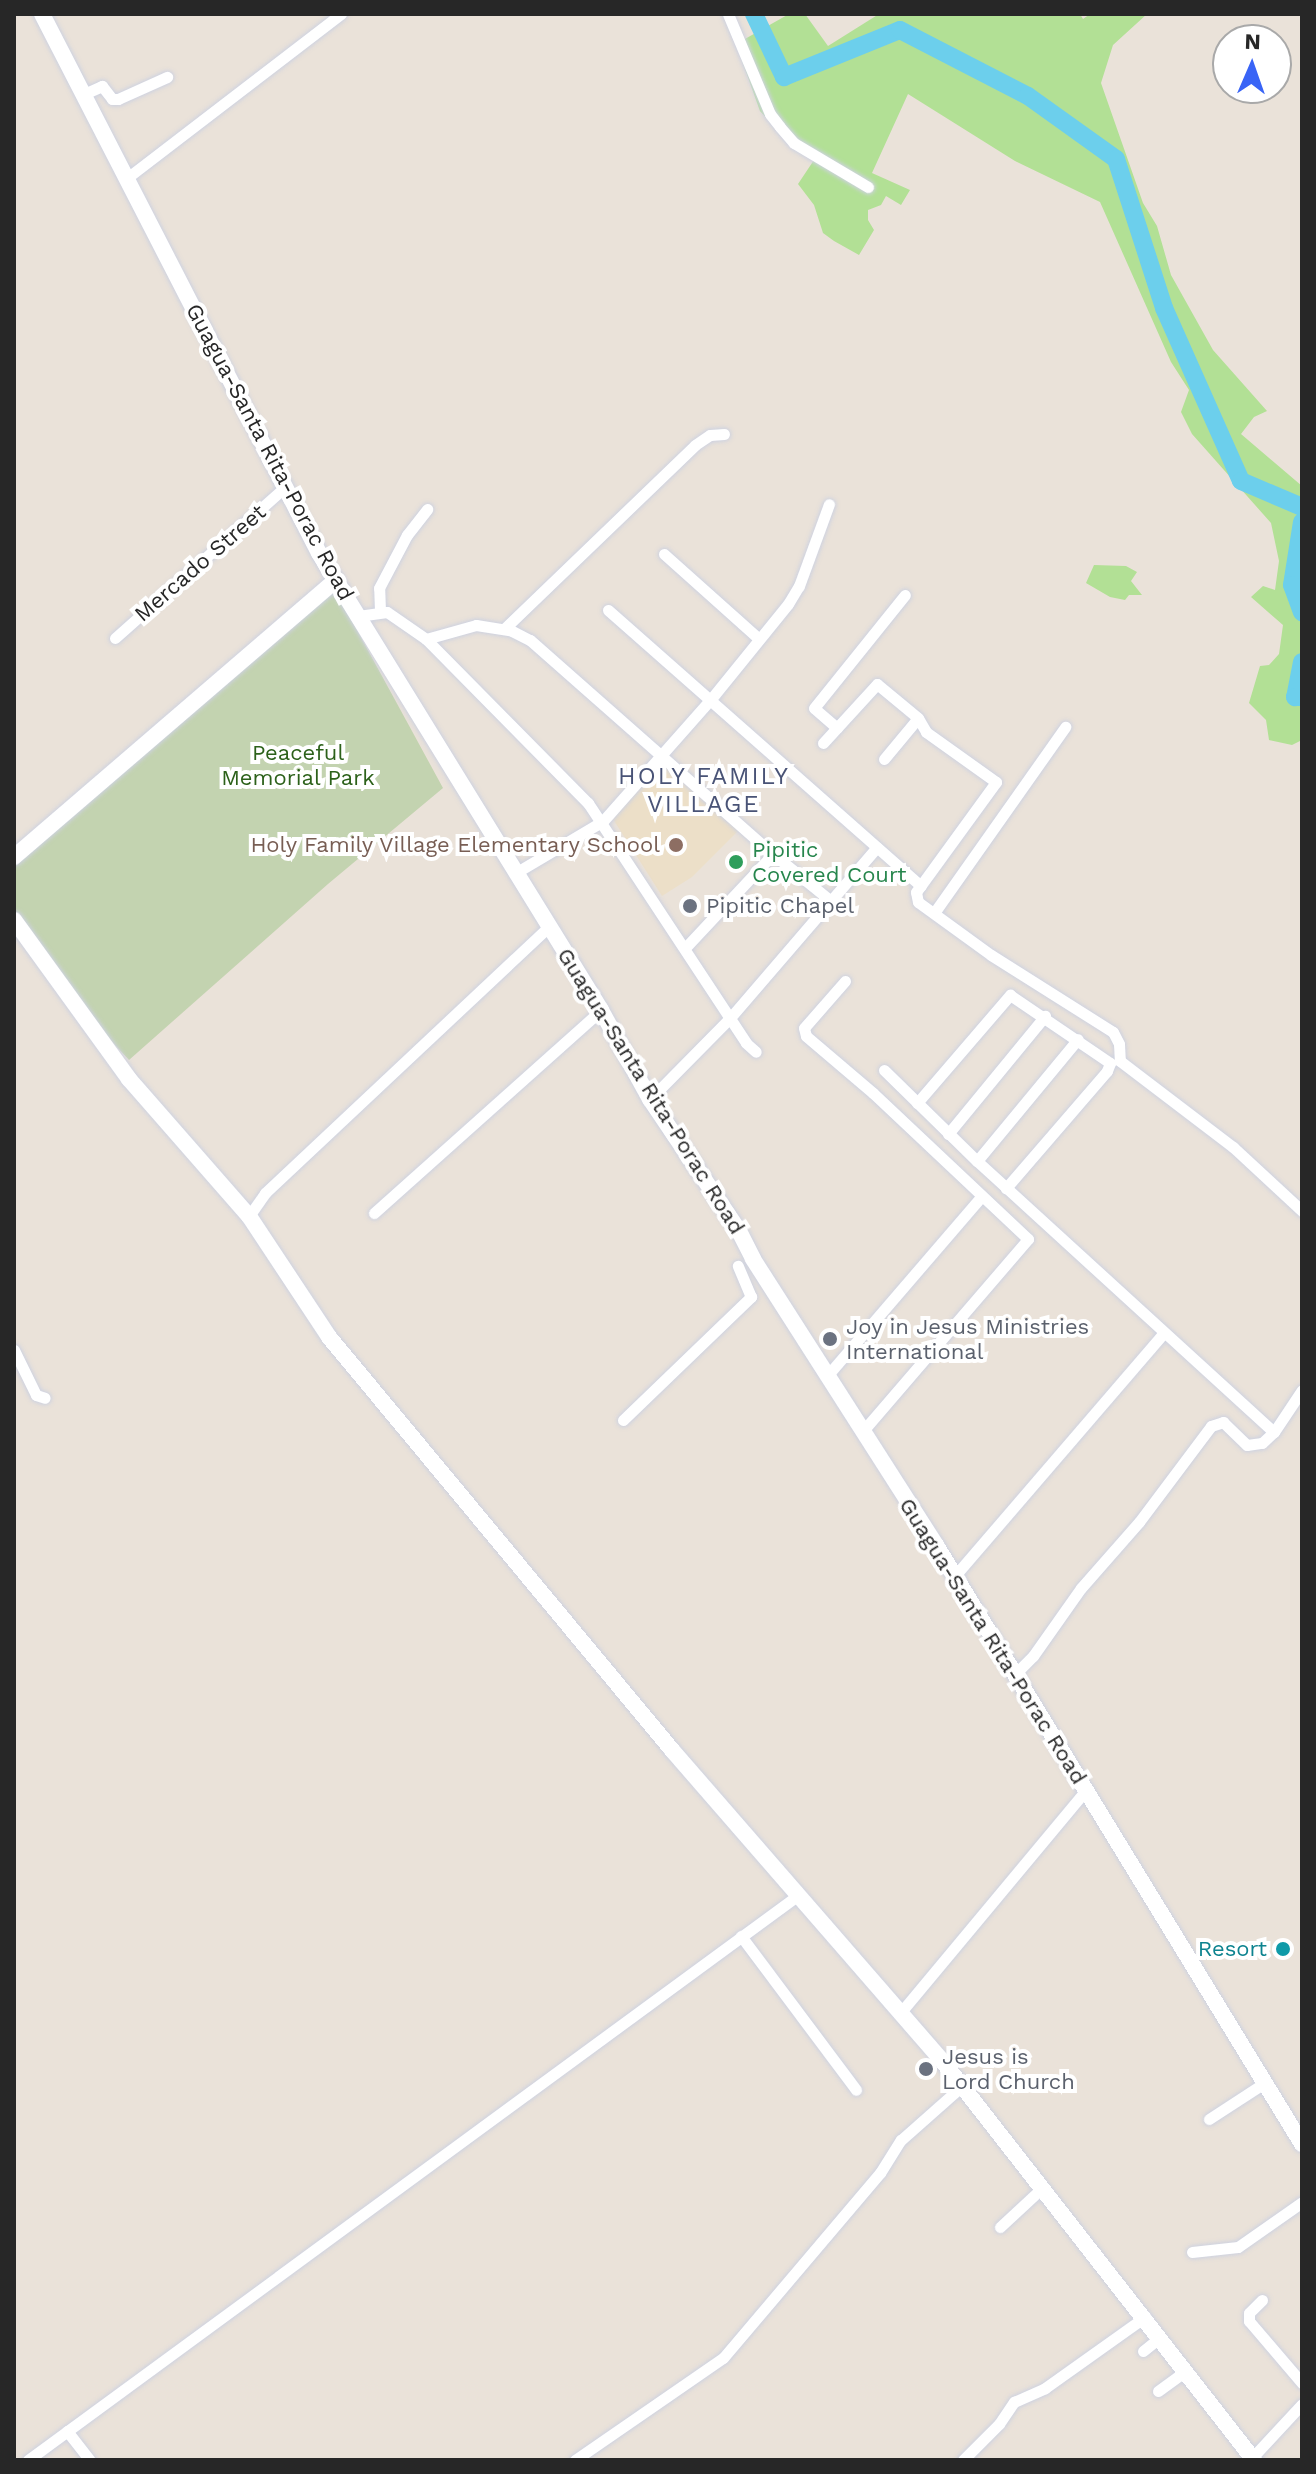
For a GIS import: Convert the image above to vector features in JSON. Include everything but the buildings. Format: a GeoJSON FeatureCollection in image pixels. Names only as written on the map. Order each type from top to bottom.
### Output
{"type":"FeatureCollection","features":[{"type":"Feature","properties":{"kind":"main road","name":"Guagua-Santa Rita-Porac Road"},"geometry":{"type":"LineString","coordinates":[[42,14],[336,580],[601,1010],[650,1099],[739,1231],[753,1259],[1086,1790],[1302,2144]]}},
{"type":"Feature","properties":{"kind":"main road"},"geometry":{"type":"LineString","coordinates":[[14,857],[336,580]]}},
{"type":"Feature","properties":{"kind":"main road"},"geometry":{"type":"LineString","coordinates":[[14,920],[129,1079],[249,1216],[329,1337],[797,1896],[901,2012],[962,2086],[1040,2190],[1145,2317],[1252,2459]]}},
{"type":"Feature","properties":{"kind":"street"},"geometry":{"type":"LineString","coordinates":[[127,178],[341,14]]}},
{"type":"Feature","properties":{"kind":"street"},"geometry":{"type":"LineString","coordinates":[[728,14],[770,114],[780,127],[794,143],[868,187]]}},
{"type":"Feature","properties":{"kind":"street"},"geometry":{"type":"LineString","coordinates":[[84,94],[102,86],[115,100],[167,77]]}},
{"type":"Feature","properties":{"kind":"street"},"geometry":{"type":"LineString","coordinates":[[504,629],[695,445],[710,435],[724,434]]}},
{"type":"Feature","properties":{"kind":"street","name":"Mercado Street"},"geometry":{"type":"LineString","coordinates":[[115,638],[285,487]]}},
{"type":"Feature","properties":{"kind":"street"},"geometry":{"type":"LineString","coordinates":[[517,872],[603,821],[711,699],[799,586],[829,504]]}},
{"type":"Feature","properties":{"kind":"street"},"geometry":{"type":"LineString","coordinates":[[380,611],[379,588],[384,577],[407,535],[427,509]]}},
{"type":"Feature","properties":{"kind":"street"},"geometry":{"type":"LineString","coordinates":[[664,554],[759,639]]}},
{"type":"Feature","properties":{"kind":"street"},"geometry":{"type":"LineString","coordinates":[[837,728],[814,708],[905,595]]}},
{"type":"Feature","properties":{"kind":"street"},"geometry":{"type":"LineString","coordinates":[[608,610],[921,886]]}},
{"type":"Feature","properties":{"kind":"street"},"geometry":{"type":"LineString","coordinates":[[358,616],[380,611],[393,614],[426,639],[603,821],[746,1043],[756,1052]]}},
{"type":"Feature","properties":{"kind":"street"},"geometry":{"type":"LineString","coordinates":[[426,639],[467,626],[504,629],[541,649],[773,854],[831,901]]}},
{"type":"Feature","properties":{"kind":"street"},"geometry":{"type":"LineString","coordinates":[[823,743],[877,684],[918,718],[926,732],[996,782],[915,896],[991,955],[1113,1032],[1119,1044],[1120,1061],[1233,1147],[1302,1211]]}},
{"type":"Feature","properties":{"kind":"street"},"geometry":{"type":"LineString","coordinates":[[884,759],[918,718]]}},
{"type":"Feature","properties":{"kind":"street"},"geometry":{"type":"LineString","coordinates":[[934,913],[1065,727]]}},
{"type":"Feature","properties":{"kind":"street"},"geometry":{"type":"LineString","coordinates":[[650,1099],[730,1018],[877,847]]}},
{"type":"Feature","properties":{"kind":"street"},"geometry":{"type":"LineString","coordinates":[[685,948],[773,854]]}},
{"type":"Feature","properties":{"kind":"street"},"geometry":{"type":"LineString","coordinates":[[249,1216],[265,1193],[548,927]]}},
{"type":"Feature","properties":{"kind":"street"},"geometry":{"type":"LineString","coordinates":[[845,981],[803,1032],[1028,1239],[862,1432]]}},
{"type":"Feature","properties":{"kind":"street"},"geometry":{"type":"LineString","coordinates":[[917,1103],[1006,997],[1014,996],[1107,1060],[1110,1067],[1006,1188]]}},
{"type":"Feature","properties":{"kind":"street"},"geometry":{"type":"LineString","coordinates":[[374,1213],[601,1010]]}},
{"type":"Feature","properties":{"kind":"street"},"geometry":{"type":"LineString","coordinates":[[948,1134],[1045,1016]]}},
{"type":"Feature","properties":{"kind":"street"},"geometry":{"type":"LineString","coordinates":[[977,1161],[1078,1039]]}},
{"type":"Feature","properties":{"kind":"street"},"geometry":{"type":"LineString","coordinates":[[884,1070],[1006,1188],[1274,1432]]}},
{"type":"Feature","properties":{"kind":"street"},"geometry":{"type":"LineString","coordinates":[[827,1376],[981,1197]]}},
{"type":"Feature","properties":{"kind":"street"},"geometry":{"type":"LineString","coordinates":[[623,1420],[751,1297],[738,1266]]}},
{"type":"Feature","properties":{"kind":"street"},"geometry":{"type":"LineString","coordinates":[[953,1578],[1164,1333]]}},
{"type":"Feature","properties":{"kind":"street"},"geometry":{"type":"LineString","coordinates":[[14,1350],[36,1395],[45,1398]]}},
{"type":"Feature","properties":{"kind":"street"},"geometry":{"type":"LineString","coordinates":[[1013,1676],[1039,1649],[1081,1588],[1139,1522],[1211,1426],[1223,1422],[1247,1445],[1262,1443],[1298,1403],[1302,1390]]}},
{"type":"Feature","properties":{"kind":"street"},"geometry":{"type":"LineString","coordinates":[[901,2012],[1086,1790]]}},
{"type":"Feature","properties":{"kind":"street"},"geometry":{"type":"LineString","coordinates":[[28,2460],[797,1896]]}},
{"type":"Feature","properties":{"kind":"street"},"geometry":{"type":"LineString","coordinates":[[741,1936],[856,2090]]}},
{"type":"Feature","properties":{"kind":"street"},"geometry":{"type":"LineString","coordinates":[[1209,2119],[1266,2082]]}},
{"type":"Feature","properties":{"kind":"street"},"geometry":{"type":"LineString","coordinates":[[575,2460],[723,2358],[880,2173],[901,2140],[962,2086]]}},
{"type":"Feature","properties":{"kind":"street"},"geometry":{"type":"LineString","coordinates":[[1000,2227],[1040,2190]]}},
{"type":"Feature","properties":{"kind":"street"},"geometry":{"type":"LineString","coordinates":[[1192,2252],[1238,2247],[1302,2202]]}},
{"type":"Feature","properties":{"kind":"street"},"geometry":{"type":"LineString","coordinates":[[1262,2300],[1249,2313],[1249,2321],[1302,2383]]}},
{"type":"Feature","properties":{"kind":"street"},"geometry":{"type":"LineString","coordinates":[[963,2460],[999,2424],[1014,2402],[1045,2388],[1145,2317]]}},
{"type":"Feature","properties":{"kind":"street"},"geometry":{"type":"LineString","coordinates":[[1143,2351],[1160,2337]]}},
{"type":"Feature","properties":{"kind":"street"},"geometry":{"type":"LineString","coordinates":[[1158,2391],[1186,2371]]}},
{"type":"Feature","properties":{"kind":"street"},"geometry":{"type":"LineString","coordinates":[[1252,2459],[1302,2404]]}},
{"type":"Feature","properties":{"kind":"street"},"geometry":{"type":"LineString","coordinates":[[67,2431],[90,2460]]}},
{"type":"Feature","properties":{"kind":"shaded area","name":"Holy Family Village Elementary School"},"geometry":{"type":"Polygon","coordinates":[[[662,764],[739,830],[692,877],[662,896],[613,819],[662,764]]]}},
{"type":"Feature","properties":{"kind":"green space"},"geometry":{"type":"Polygon","coordinates":[[[789,14],[805,14],[828,46],[879,14],[1080,14],[1083,19],[1090,14],[1147,14],[1113,45],[1101,83],[1143,203],[1157,226],[1171,275],[1213,350],[1267,411],[1254,417],[1241,434],[1302,486],[1302,740],[1292,745],[1269,740],[1266,720],[1249,703],[1260,666],[1269,665],[1279,654],[1283,625],[1251,597],[1263,586],[1275,590],[1279,561],[1271,523],[1192,434],[1181,412],[1189,390],[1171,362],[1100,202],[1015,161],[908,94],[872,173],[910,190],[901,205],[886,196],[881,205],[868,210],[868,220],[874,230],[859,255],[834,241],[823,233],[814,205],[798,184],[814,160],[790,144],[760,111],[736,44],[789,14]]]}},
{"type":"Feature","properties":{"kind":"green space"},"geometry":{"type":"Polygon","coordinates":[[[1094,565],[1126,566],[1137,572],[1131,581],[1142,595],[1129,595],[1125,600],[1110,597],[1086,583],[1094,565]]]}},
{"type":"Feature","properties":{"kind":"green space","name":"Peaceful Memorial Park"},"geometry":{"type":"Polygon","coordinates":[[[333,586],[443,788],[328,884],[129,1060],[102,1031],[14,912],[14,867],[333,586]]]}},
{"type":"Feature","properties":{"kind":"waterway"},"geometry":{"type":"LineString","coordinates":[[754,14],[784,77],[900,30],[1028,96],[1116,159],[1164,308],[1241,481],[1302,507]]}},
{"type":"Feature","properties":{"kind":"waterway"},"geometry":{"type":"LineString","coordinates":[[1302,522],[1292,585],[1302,612]]}},
{"type":"Feature","properties":{"kind":"waterway"},"geometry":{"type":"LineString","coordinates":[[1302,662],[1295,697],[1302,697]]}},
{"type":"Feature","properties":{"kind":"place","name":"Holy Family Village Elementary School"},"geometry":{"type":"Point","coordinates":[676,845]}},
{"type":"Feature","properties":{"kind":"place","name":"Pipitic Covered Court"},"geometry":{"type":"Point","coordinates":[736,862]}},
{"type":"Feature","properties":{"kind":"place","name":"Pipitic Chapel"},"geometry":{"type":"Point","coordinates":[690,906]}},
{"type":"Feature","properties":{"kind":"place","name":"Joy in Jesus Ministries International"},"geometry":{"type":"Point","coordinates":[830,1339]}},
{"type":"Feature","properties":{"kind":"place","name":"Resort"},"geometry":{"type":"Point","coordinates":[1283,1949]}},
{"type":"Feature","properties":{"kind":"place","name":"Jesus is Lord Church"},"geometry":{"type":"Point","coordinates":[926,2069]}},
{"type":"Feature","properties":{"kind":"district","name":"HOLY FAMILY VILLAGE"},"geometry":{"type":"Point","coordinates":[704,791]}}]}
